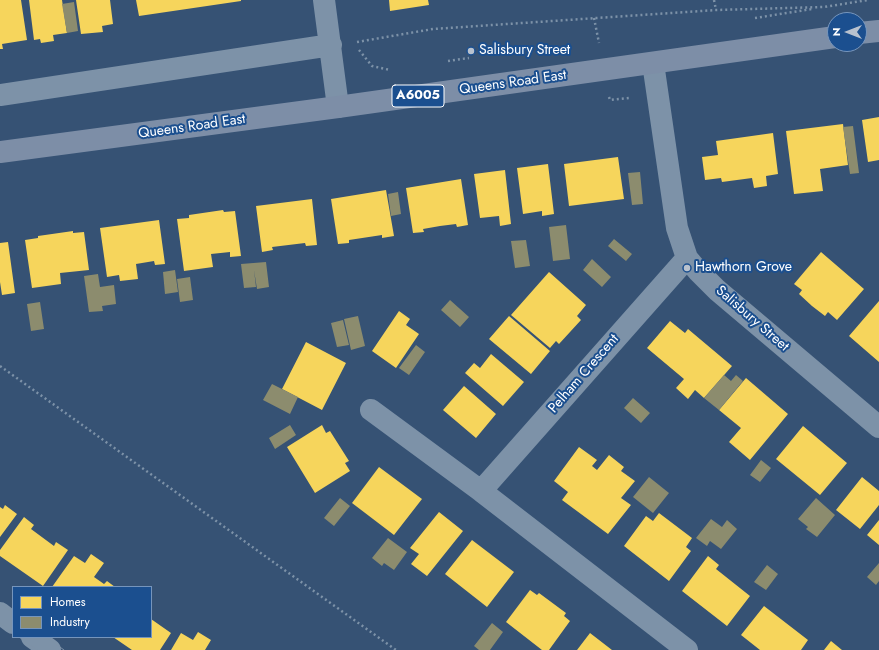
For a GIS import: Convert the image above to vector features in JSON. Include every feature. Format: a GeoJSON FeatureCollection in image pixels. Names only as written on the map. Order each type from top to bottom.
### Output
{"type":"FeatureCollection","features":[{"type":"Feature","properties":{"kind":"main road"},"geometry":{"type":"LineString","coordinates":[[867,32],[879,31]]}},
{"type":"Feature","properties":{"kind":"main road","name":"Queens Road East"},"geometry":{"type":"LineString","coordinates":[[0,152],[338,107],[827,38]]}},
{"type":"Feature","properties":{"kind":"street"},"geometry":{"type":"LineString","coordinates":[[324,0],[338,107]]}},
{"type":"Feature","properties":{"kind":"street"},"geometry":{"type":"LineString","coordinates":[[0,94],[331,45]]}},
{"type":"Feature","properties":{"kind":"street","name":"Salisbury Street"},"geometry":{"type":"LineString","coordinates":[[653,63],[677,228],[687,258],[717,290],[879,426]]}},
{"type":"Feature","properties":{"kind":"street","name":"Pelham Crescent"},"geometry":{"type":"LineString","coordinates":[[481,491],[687,258]]}},
{"type":"Feature","properties":{"kind":"street"},"geometry":{"type":"LineString","coordinates":[[371,410],[481,491],[687,650]]}},
{"type":"Feature","properties":{"kind":"street"},"geometry":{"type":"LineString","coordinates":[[0,613],[12,622]]}},
{"type":"Feature","properties":{"kind":"street"},"geometry":{"type":"LineString","coordinates":[[33,638],[50,650]]}},
{"type":"Feature","properties":{"kind":"path"},"geometry":{"type":"LineString","coordinates":[[714,0],[716,10]]}},
{"type":"Feature","properties":{"kind":"path"},"geometry":{"type":"LineString","coordinates":[[747,19],[868,0]]}},
{"type":"Feature","properties":{"kind":"path"},"geometry":{"type":"LineString","coordinates":[[396,69],[388,70],[372,66],[354,42],[433,29],[716,10],[824,7]]}},
{"type":"Feature","properties":{"kind":"path"},"geometry":{"type":"LineString","coordinates":[[592,43],[606,41]]}},
{"type":"Feature","properties":{"kind":"path"},"geometry":{"type":"LineString","coordinates":[[441,62],[471,58]]}},
{"type":"Feature","properties":{"kind":"path"},"geometry":{"type":"LineString","coordinates":[[0,366],[396,650]]}},
{"type":"Feature","properties":{"kind":"building: Homes"},"geometry":{"type":"Polygon","coordinates":[[[0,0],[21,0],[27,40],[2,44],[3,49],[0,49],[0,0]]]}},
{"type":"Feature","properties":{"kind":"building: Homes"},"geometry":{"type":"Polygon","coordinates":[[[29,0],[62,0],[67,33],[53,35],[54,41],[41,43],[40,39],[34,40],[29,0]]]}},
{"type":"Feature","properties":{"kind":"building: Homes"},"geometry":{"type":"Polygon","coordinates":[[[76,0],[110,0],[113,24],[102,26],[103,32],[81,34],[76,0]]]}},
{"type":"Feature","properties":{"kind":"building: Homes"},"geometry":{"type":"Polygon","coordinates":[[[136,0],[241,0],[241,1],[139,16],[136,0]]]}},
{"type":"Feature","properties":{"kind":"building: Homes"},"geometry":{"type":"Polygon","coordinates":[[[389,0],[428,0],[429,5],[390,11],[389,0]]]}},
{"type":"Feature","properties":{"kind":"building: Homes"},"geometry":{"type":"Polygon","coordinates":[[[879,117],[879,160],[868,162],[862,120],[879,117]]]}},
{"type":"Feature","properties":{"kind":"building: Homes"},"geometry":{"type":"Polygon","coordinates":[[[843,124],[848,165],[820,169],[823,191],[794,194],[786,131],[843,124]]]}},
{"type":"Feature","properties":{"kind":"building: Homes"},"geometry":{"type":"Polygon","coordinates":[[[773,133],[778,174],[766,176],[767,186],[754,188],[752,178],[722,182],[721,178],[705,180],[702,157],[718,155],[716,141],[773,133]]]}},
{"type":"Feature","properties":{"kind":"building: Homes"},"geometry":{"type":"Polygon","coordinates":[[[618,157],[624,199],[569,206],[564,164],[618,157]]]}},
{"type":"Feature","properties":{"kind":"building: Homes"},"geometry":{"type":"Polygon","coordinates":[[[548,164],[554,214],[542,216],[542,211],[523,214],[517,168],[548,164]]]}},
{"type":"Feature","properties":{"kind":"building: Homes"},"geometry":{"type":"Polygon","coordinates":[[[505,170],[511,224],[500,226],[499,216],[480,218],[474,174],[505,170]]]}},
{"type":"Feature","properties":{"kind":"building: Homes"},"geometry":{"type":"Polygon","coordinates":[[[461,179],[468,225],[457,227],[456,224],[440,226],[423,229],[424,232],[413,233],[406,188],[461,179]]]}},
{"type":"Feature","properties":{"kind":"building: Homes"},"geometry":{"type":"Polygon","coordinates":[[[386,190],[394,236],[382,238],[382,235],[349,240],[349,243],[338,244],[331,199],[386,190]]]}},
{"type":"Feature","properties":{"kind":"building: Homes"},"geometry":{"type":"Polygon","coordinates":[[[312,199],[317,245],[306,246],[305,243],[272,247],[273,250],[262,252],[256,206],[312,199]]]}},
{"type":"Feature","properties":{"kind":"building: Homes"},"geometry":{"type":"Polygon","coordinates":[[[223,210],[224,212],[235,211],[241,256],[230,257],[230,252],[211,254],[213,267],[184,271],[177,219],[189,218],[189,215],[223,210]]]}},
{"type":"Feature","properties":{"kind":"building: Homes"},"geometry":{"type":"Polygon","coordinates":[[[159,220],[165,264],[155,265],[154,261],[136,264],[138,279],[120,281],[119,275],[107,277],[100,228],[159,220]]]}},
{"type":"Feature","properties":{"kind":"building: Homes"},"geometry":{"type":"Polygon","coordinates":[[[73,231],[73,233],[84,232],[89,270],[60,273],[61,284],[32,288],[25,240],[38,238],[38,236],[73,231]]]}},
{"type":"Feature","properties":{"kind":"building: Homes"},"geometry":{"type":"Polygon","coordinates":[[[8,242],[15,293],[2,295],[0,282],[0,243],[8,242]]]}},
{"type":"Feature","properties":{"kind":"building: Homes"},"geometry":{"type":"Polygon","coordinates":[[[821,252],[864,289],[837,320],[828,312],[825,316],[812,306],[799,294],[802,290],[794,284],[821,252]]]}},
{"type":"Feature","properties":{"kind":"building: Homes"},"geometry":{"type":"Polygon","coordinates":[[[549,272],[586,305],[577,316],[581,320],[559,344],[556,341],[550,348],[511,315],[549,272]]]}},
{"type":"Feature","properties":{"kind":"building: Homes"},"geometry":{"type":"Polygon","coordinates":[[[879,301],[879,362],[849,336],[879,301]]]}},
{"type":"Feature","properties":{"kind":"building: Homes"},"geometry":{"type":"Polygon","coordinates":[[[399,311],[410,319],[406,325],[419,334],[396,368],[372,351],[399,311]]]}},
{"type":"Feature","properties":{"kind":"building: Homes"},"geometry":{"type":"Polygon","coordinates":[[[509,316],[550,351],[531,374],[489,339],[509,316]]]}},
{"type":"Feature","properties":{"kind":"building: Homes"},"geometry":{"type":"Polygon","coordinates":[[[670,321],[685,333],[688,329],[732,366],[704,398],[695,390],[688,399],[676,388],[684,379],[647,348],[670,321]]]}},
{"type":"Feature","properties":{"kind":"building: Homes"},"geometry":{"type":"Polygon","coordinates":[[[306,342],[346,363],[322,410],[282,389],[306,342]]]}},
{"type":"Feature","properties":{"kind":"building: Homes"},"geometry":{"type":"Polygon","coordinates":[[[491,354],[524,382],[503,406],[465,373],[474,363],[480,368],[491,354]]]}},
{"type":"Feature","properties":{"kind":"building: Homes"},"geometry":{"type":"Polygon","coordinates":[[[746,378],[788,414],[750,460],[729,442],[741,428],[719,410],[746,378]]]}},
{"type":"Feature","properties":{"kind":"building: Homes"},"geometry":{"type":"Polygon","coordinates":[[[464,386],[496,414],[476,438],[443,410],[464,386]]]}},
{"type":"Feature","properties":{"kind":"building: Homes"},"geometry":{"type":"Polygon","coordinates":[[[322,425],[326,433],[330,431],[349,461],[345,463],[350,471],[315,493],[287,447],[322,425]]]}},
{"type":"Feature","properties":{"kind":"building: Homes"},"geometry":{"type":"Polygon","coordinates":[[[803,426],[847,463],[820,495],[776,459],[803,426]]]}},
{"type":"Feature","properties":{"kind":"building: Homes"},"geometry":{"type":"Polygon","coordinates":[[[579,447],[597,460],[592,466],[597,470],[609,455],[624,467],[621,471],[635,481],[621,498],[631,505],[608,534],[562,500],[568,492],[554,481],[579,447]]]}},
{"type":"Feature","properties":{"kind":"building: Homes"},"geometry":{"type":"Polygon","coordinates":[[[379,467],[422,499],[394,535],[352,503],[379,467]]]}},
{"type":"Feature","properties":{"kind":"building: Homes"},"geometry":{"type":"Polygon","coordinates":[[[862,477],[879,491],[879,505],[860,529],[836,510],[862,477]]]}},
{"type":"Feature","properties":{"kind":"building: Homes"},"geometry":{"type":"Polygon","coordinates":[[[5,505],[17,514],[0,537],[0,507],[3,509],[5,505]]]}},
{"type":"Feature","properties":{"kind":"building: Homes"},"geometry":{"type":"Polygon","coordinates":[[[439,512],[463,531],[427,576],[411,564],[419,554],[410,548],[439,512]]]}},
{"type":"Feature","properties":{"kind":"building: Homes"},"geometry":{"type":"Polygon","coordinates":[[[659,513],[692,538],[686,547],[691,551],[669,581],[624,546],[646,516],[653,521],[659,513]]]}},
{"type":"Feature","properties":{"kind":"building: Homes"},"geometry":{"type":"Polygon","coordinates":[[[24,517],[34,525],[31,529],[54,546],[56,542],[68,550],[43,586],[0,556],[0,550],[24,517]]]}},
{"type":"Feature","properties":{"kind":"building: Homes"},"geometry":{"type":"Polygon","coordinates":[[[879,520],[879,545],[867,535],[879,520]]]}},
{"type":"Feature","properties":{"kind":"building: Homes"},"geometry":{"type":"Polygon","coordinates":[[[472,540],[514,572],[487,607],[445,574],[472,540]]]}},
{"type":"Feature","properties":{"kind":"building: Homes"},"geometry":{"type":"Polygon","coordinates":[[[91,554],[104,563],[94,577],[104,584],[107,581],[114,586],[53,586],[74,556],[85,563],[91,554]]]}},
{"type":"Feature","properties":{"kind":"building: Homes"},"geometry":{"type":"Polygon","coordinates":[[[708,556],[719,565],[716,569],[750,596],[727,626],[682,591],[708,556]]]}},
{"type":"Feature","properties":{"kind":"building: Homes"},"geometry":{"type":"Polygon","coordinates":[[[530,590],[537,595],[539,593],[566,613],[564,616],[570,621],[549,650],[542,650],[506,622],[530,590]]]}},
{"type":"Feature","properties":{"kind":"building: Homes"},"geometry":{"type":"Polygon","coordinates":[[[764,606],[808,640],[801,650],[760,650],[741,635],[764,606]]]}},
{"type":"Feature","properties":{"kind":"building: Homes"},"geometry":{"type":"Polygon","coordinates":[[[152,620],[171,633],[160,650],[132,650],[114,638],[152,638],[152,620]]]}},
{"type":"Feature","properties":{"kind":"building: Homes"},"geometry":{"type":"Polygon","coordinates":[[[198,632],[211,640],[205,650],[171,650],[181,633],[193,640],[198,632]]]}},
{"type":"Feature","properties":{"kind":"building: Homes"},"geometry":{"type":"Polygon","coordinates":[[[590,633],[612,650],[577,650],[590,633]]]}},
{"type":"Feature","properties":{"kind":"building: Homes"},"geometry":{"type":"Polygon","coordinates":[[[831,641],[842,650],[824,650],[831,641]]]}},
{"type":"Feature","properties":{"kind":"building: Industry"},"geometry":{"type":"Polygon","coordinates":[[[74,2],[78,31],[67,33],[62,4],[74,2]]]}},
{"type":"Feature","properties":{"kind":"building: Industry"},"geometry":{"type":"Polygon","coordinates":[[[853,126],[859,173],[850,174],[843,127],[853,126]]]}},
{"type":"Feature","properties":{"kind":"building: Industry"},"geometry":{"type":"Polygon","coordinates":[[[640,172],[643,204],[632,205],[628,173],[640,172]]]}},
{"type":"Feature","properties":{"kind":"building: Industry"},"geometry":{"type":"Polygon","coordinates":[[[398,192],[401,214],[391,216],[388,194],[398,192]]]}},
{"type":"Feature","properties":{"kind":"building: Industry"},"geometry":{"type":"Polygon","coordinates":[[[566,225],[570,259],[553,261],[549,227],[566,225]]]}},
{"type":"Feature","properties":{"kind":"building: Industry"},"geometry":{"type":"Polygon","coordinates":[[[614,239],[632,254],[626,261],[608,246],[614,239]]]}},
{"type":"Feature","properties":{"kind":"building: Industry"},"geometry":{"type":"Polygon","coordinates":[[[526,240],[530,266],[515,268],[511,241],[526,240]]]}},
{"type":"Feature","properties":{"kind":"building: Industry"},"geometry":{"type":"Polygon","coordinates":[[[592,259],[611,277],[602,287],[583,270],[592,259]]]}},
{"type":"Feature","properties":{"kind":"building: Industry"},"geometry":{"type":"Polygon","coordinates":[[[266,262],[269,287],[257,289],[254,270],[256,287],[244,288],[241,264],[266,262]]]}},
{"type":"Feature","properties":{"kind":"building: Industry"},"geometry":{"type":"Polygon","coordinates":[[[175,270],[178,292],[165,294],[163,272],[175,270]]]}},
{"type":"Feature","properties":{"kind":"building: Industry"},"geometry":{"type":"Polygon","coordinates":[[[98,274],[100,287],[114,285],[116,304],[102,306],[103,311],[89,312],[84,276],[98,274]]]}},
{"type":"Feature","properties":{"kind":"building: Industry"},"geometry":{"type":"Polygon","coordinates":[[[190,277],[193,300],[180,302],[177,279],[190,277]]]}},
{"type":"Feature","properties":{"kind":"building: Industry"},"geometry":{"type":"Polygon","coordinates":[[[450,300],[469,317],[460,327],[441,310],[450,300]]]}},
{"type":"Feature","properties":{"kind":"building: Industry"},"geometry":{"type":"Polygon","coordinates":[[[40,302],[44,329],[31,331],[27,304],[40,302]]]}},
{"type":"Feature","properties":{"kind":"building: Industry"},"geometry":{"type":"Polygon","coordinates":[[[358,316],[365,346],[351,350],[344,319],[358,316]]]}},
{"type":"Feature","properties":{"kind":"building: Industry"},"geometry":{"type":"Polygon","coordinates":[[[343,320],[349,345],[337,347],[331,323],[343,320]]]}},
{"type":"Feature","properties":{"kind":"building: Industry"},"geometry":{"type":"Polygon","coordinates":[[[416,345],[425,352],[409,375],[399,368],[416,345]]]}},
{"type":"Feature","properties":{"kind":"building: Industry"},"geometry":{"type":"Polygon","coordinates":[[[724,375],[731,381],[736,375],[743,381],[719,410],[704,398],[724,375]]]}},
{"type":"Feature","properties":{"kind":"building: Industry"},"geometry":{"type":"Polygon","coordinates":[[[272,384],[298,397],[290,414],[263,400],[272,384]]]}},
{"type":"Feature","properties":{"kind":"building: Industry"},"geometry":{"type":"Polygon","coordinates":[[[633,398],[650,413],[641,423],[624,408],[633,398]]]}},
{"type":"Feature","properties":{"kind":"building: Industry"},"geometry":{"type":"Polygon","coordinates":[[[290,425],[296,435],[275,449],[269,438],[290,425]]]}},
{"type":"Feature","properties":{"kind":"building: Industry"},"geometry":{"type":"Polygon","coordinates":[[[761,460],[771,468],[760,482],[750,475],[761,460]]]}},
{"type":"Feature","properties":{"kind":"building: Industry"},"geometry":{"type":"Polygon","coordinates":[[[649,477],[669,493],[653,513],[633,497],[649,477]]]}},
{"type":"Feature","properties":{"kind":"building: Industry"},"geometry":{"type":"Polygon","coordinates":[[[340,498],[350,506],[334,526],[324,518],[340,498]]]}},
{"type":"Feature","properties":{"kind":"building: Industry"},"geometry":{"type":"Polygon","coordinates":[[[816,498],[835,515],[817,537],[806,529],[808,527],[798,519],[816,498]]]}},
{"type":"Feature","properties":{"kind":"building: Industry"},"geometry":{"type":"Polygon","coordinates":[[[711,519],[722,527],[727,520],[737,529],[721,549],[710,541],[707,546],[696,538],[711,519]]]}},
{"type":"Feature","properties":{"kind":"building: Industry"},"geometry":{"type":"Polygon","coordinates":[[[388,538],[407,552],[394,570],[384,563],[382,566],[372,558],[388,538]]]}},
{"type":"Feature","properties":{"kind":"building: Industry"},"geometry":{"type":"Polygon","coordinates":[[[879,563],[879,581],[876,585],[867,577],[879,563]]]}},
{"type":"Feature","properties":{"kind":"building: Industry"},"geometry":{"type":"Polygon","coordinates":[[[767,565],[778,574],[766,590],[754,582],[767,565]]]}},
{"type":"Feature","properties":{"kind":"building: Industry"},"geometry":{"type":"Polygon","coordinates":[[[492,623],[503,632],[490,650],[479,650],[474,646],[492,623]]]}},
{"type":"Feature","properties":{"kind":"tram line"},"geometry":{"type":"LineString","coordinates":[[0,603],[12,612]]}},
{"type":"Feature","properties":{"kind":"tram line"},"geometry":{"type":"LineString","coordinates":[[0,623],[12,631]]}},
{"type":"Feature","properties":{"kind":"tram line"},"geometry":{"type":"LineString","coordinates":[[20,638],[37,650]]}},
{"type":"Feature","properties":{"kind":"tram line"},"geometry":{"type":"LineString","coordinates":[[47,638],[64,650]]}},
{"type":"Feature","properties":{"kind":"place","name":"Salisbury Street"},"geometry":{"type":"Point","coordinates":[471,51]}},
{"type":"Feature","properties":{"kind":"place","name":"Hawthorn Grove"},"geometry":{"type":"Point","coordinates":[687,268]}}]}
